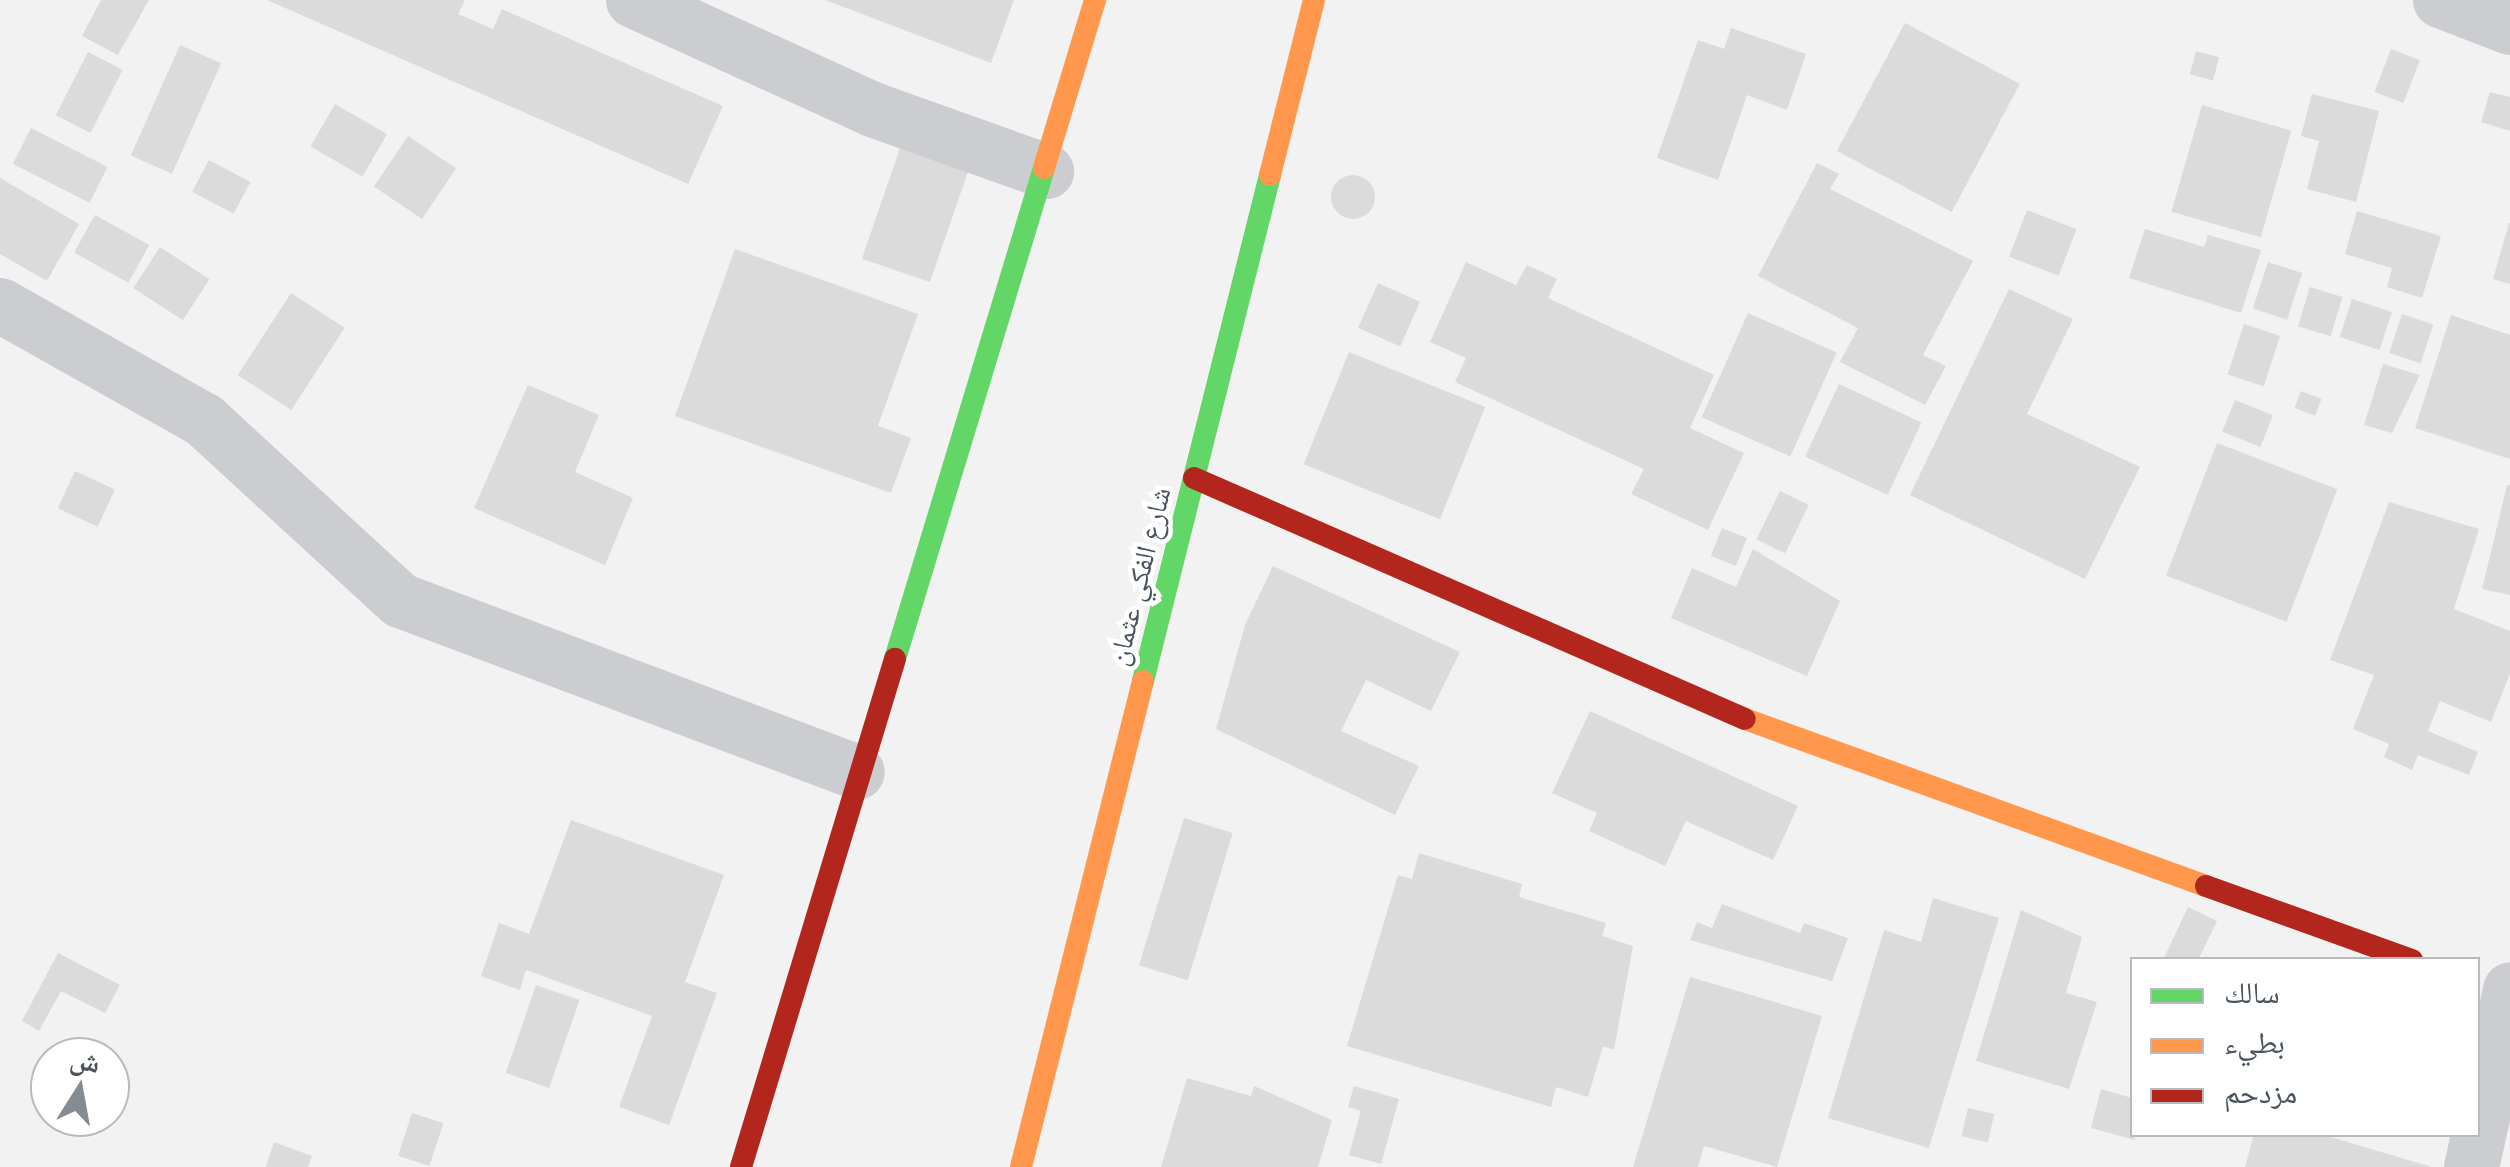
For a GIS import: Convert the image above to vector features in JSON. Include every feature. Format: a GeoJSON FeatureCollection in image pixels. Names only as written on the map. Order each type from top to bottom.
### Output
{"type":"FeatureCollection","features":[{"type":"Feature","properties":{"kind":"street"},"geometry":{"type":"LineString","coordinates":[[633,0],[872,109],[1046,171]]}},
{"type":"Feature","properties":{"kind":"street"},"geometry":{"type":"LineString","coordinates":[[741,1167],[857,772],[1046,171],[1095,0]]}},
{"type":"Feature","properties":{"kind":"street","name":"شارع الفكي عثمان"},"geometry":{"type":"LineString","coordinates":[[1021,1167],[1314,0]]}},
{"type":"Feature","properties":{"kind":"street"},"geometry":{"type":"LineString","coordinates":[[2440,0],[2510,27]]}},
{"type":"Feature","properties":{"kind":"street"},"geometry":{"type":"LineString","coordinates":[[0,306],[204,420],[400,600],[857,772]]}},
{"type":"Feature","properties":{"kind":"street"},"geometry":{"type":"LineString","coordinates":[[1194,478],[1772,731],[2404,957]]}},
{"type":"Feature","properties":{"kind":"street"},"geometry":{"type":"LineString","coordinates":[[2480,1108],[2498,989]]}},
{"type":"Feature","properties":{"kind":"street"},"geometry":{"type":"LineString","coordinates":[[2471,1167],[2476,1137]]}},
{"type":"Feature","properties":{"kind":"building"},"geometry":{"type":"Polygon","coordinates":[[[101,0],[149,0],[118,55],[82,36],[101,0]]]}},
{"type":"Feature","properties":{"kind":"building"},"geometry":{"type":"Polygon","coordinates":[[[267,0],[465,0],[458,14],[493,29],[502,9],[723,106],[688,184],[267,0]]]}},
{"type":"Feature","properties":{"kind":"building"},"geometry":{"type":"Polygon","coordinates":[[[825,0],[1014,0],[991,63],[825,0]]]}},
{"type":"Feature","properties":{"kind":"building"},"geometry":{"type":"Polygon","coordinates":[[[1905,23],[2020,84],[1952,212],[1837,151],[1905,23]]]}},
{"type":"Feature","properties":{"kind":"building"},"geometry":{"type":"Polygon","coordinates":[[[1731,28],[1806,54],[1787,110],[1747,95],[1718,180],[1657,158],[1698,40],[1724,49],[1731,28]]]}},
{"type":"Feature","properties":{"kind":"building"},"geometry":{"type":"Polygon","coordinates":[[[180,45],[221,63],[172,174],[131,156],[180,45]]]}},
{"type":"Feature","properties":{"kind":"building"},"geometry":{"type":"Polygon","coordinates":[[[2391,49],[2420,60],[2403,103],[2375,92],[2391,49]]]}},
{"type":"Feature","properties":{"kind":"building"},"geometry":{"type":"Polygon","coordinates":[[[2196,51],[2219,57],[2213,80],[2190,74],[2196,51]]]}},
{"type":"Feature","properties":{"kind":"building"},"geometry":{"type":"Polygon","coordinates":[[[88,52],[123,70],[91,133],[56,115],[88,52]]]}},
{"type":"Feature","properties":{"kind":"building"},"geometry":{"type":"Polygon","coordinates":[[[2490,92],[2510,97],[2510,131],[2481,122],[2490,92]]]}},
{"type":"Feature","properties":{"kind":"building"},"geometry":{"type":"Polygon","coordinates":[[[2312,94],[2379,111],[2356,202],[2307,189],[2319,141],[2301,136],[2312,94]]]}},
{"type":"Feature","properties":{"kind":"building"},"geometry":{"type":"Polygon","coordinates":[[[335,104],[387,134],[362,176],[310,146],[335,104]]]}},
{"type":"Feature","properties":{"kind":"building"},"geometry":{"type":"Polygon","coordinates":[[[2202,105],[2291,131],[2261,237],[2171,212],[2202,105]]]}},
{"type":"Feature","properties":{"kind":"building"},"geometry":{"type":"Polygon","coordinates":[[[31,128],[108,167],[89,203],[13,164],[31,128]]]}},
{"type":"Feature","properties":{"kind":"building"},"geometry":{"type":"Polygon","coordinates":[[[408,136],[456,168],[422,219],[374,187],[408,136]]]}},
{"type":"Feature","properties":{"kind":"building"},"geometry":{"type":"Polygon","coordinates":[[[900,148],[968,171],[930,282],[862,259],[900,148]]]}},
{"type":"Feature","properties":{"kind":"building"},"geometry":{"type":"Polygon","coordinates":[[[209,160],[250,182],[234,214],[192,192],[209,160]]]}},
{"type":"Feature","properties":{"kind":"building"},"geometry":{"type":"Polygon","coordinates":[[[1817,163],[1839,174],[1830,189],[1973,261],[1923,355],[1946,366],[1925,405],[1840,362],[1858,328],[1758,276],[1817,163]]]}},
{"type":"Feature","properties":{"kind":"building"},"geometry":{"type":"Polygon","coordinates":[[[1353,175],[1369,181],[1375,197],[1369,213],[1353,219],[1337,213],[1331,197],[1337,181],[1353,175]]]}},
{"type":"Feature","properties":{"kind":"building"},"geometry":{"type":"Polygon","coordinates":[[[0,178],[79,224],[47,281],[0,254],[0,178]]]}},
{"type":"Feature","properties":{"kind":"building"},"geometry":{"type":"Polygon","coordinates":[[[2027,210],[2076,229],[2059,276],[2009,257],[2027,210]]]}},
{"type":"Feature","properties":{"kind":"building"},"geometry":{"type":"Polygon","coordinates":[[[2357,211],[2441,236],[2422,298],[2387,287],[2392,268],[2345,254],[2357,211]]]}},
{"type":"Feature","properties":{"kind":"building"},"geometry":{"type":"Polygon","coordinates":[[[95,215],[149,245],[128,283],[74,253],[95,215]]]}},
{"type":"Feature","properties":{"kind":"building"},"geometry":{"type":"Polygon","coordinates":[[[2510,223],[2510,284],[2493,279],[2510,223]]]}},
{"type":"Feature","properties":{"kind":"building"},"geometry":{"type":"Polygon","coordinates":[[[2145,229],[2204,247],[2208,235],[2261,250],[2241,313],[2129,278],[2145,229]]]}},
{"type":"Feature","properties":{"kind":"building"},"geometry":{"type":"Polygon","coordinates":[[[160,247],[209,279],[183,320],[133,288],[160,247]]]}},
{"type":"Feature","properties":{"kind":"building"},"geometry":{"type":"Polygon","coordinates":[[[735,249],[918,314],[878,426],[911,438],[891,493],[675,416],[735,249]]]}},
{"type":"Feature","properties":{"kind":"building"},"geometry":{"type":"Polygon","coordinates":[[[1466,262],[1516,285],[1527,265],[1557,279],[1548,298],[1714,375],[1690,428],[1744,453],[1708,530],[1631,494],[1644,469],[1455,382],[1466,358],[1430,342],[1466,262]]]}},
{"type":"Feature","properties":{"kind":"building"},"geometry":{"type":"Polygon","coordinates":[[[2268,262],[2302,273],[2287,320],[2253,309],[2268,262]]]}},
{"type":"Feature","properties":{"kind":"building"},"geometry":{"type":"Polygon","coordinates":[[[1378,283],[1420,302],[1400,346],[1358,328],[1378,283]]]}},
{"type":"Feature","properties":{"kind":"building"},"geometry":{"type":"Polygon","coordinates":[[[2310,287],[2343,297],[2331,336],[2298,326],[2310,287]]]}},
{"type":"Feature","properties":{"kind":"building"},"geometry":{"type":"Polygon","coordinates":[[[2009,289],[2073,319],[2027,414],[2140,467],[2085,579],[1910,495],[2009,289]]]}},
{"type":"Feature","properties":{"kind":"building"},"geometry":{"type":"Polygon","coordinates":[[[291,293],[345,328],[291,410],[238,375],[291,293]]]}},
{"type":"Feature","properties":{"kind":"building"},"geometry":{"type":"Polygon","coordinates":[[[2352,299],[2392,312],[2380,350],[2340,337],[2352,299]]]}},
{"type":"Feature","properties":{"kind":"building"},"geometry":{"type":"Polygon","coordinates":[[[1748,313],[1837,352],[1790,457],[1702,417],[1748,313]]]}},
{"type":"Feature","properties":{"kind":"building"},"geometry":{"type":"Polygon","coordinates":[[[2402,314],[2433,324],[2421,363],[2389,353],[2402,314]]]}},
{"type":"Feature","properties":{"kind":"building"},"geometry":{"type":"Polygon","coordinates":[[[2451,315],[2510,335],[2510,459],[2415,428],[2451,315]]]}},
{"type":"Feature","properties":{"kind":"building"},"geometry":{"type":"Polygon","coordinates":[[[2244,324],[2280,336],[2264,386],[2228,374],[2244,324]]]}},
{"type":"Feature","properties":{"kind":"building"},"geometry":{"type":"Polygon","coordinates":[[[1349,352],[1485,407],[1440,519],[1304,464],[1349,352]]]}},
{"type":"Feature","properties":{"kind":"building"},"geometry":{"type":"Polygon","coordinates":[[[2383,364],[2420,375],[2392,433],[2364,425],[2383,364]]]}},
{"type":"Feature","properties":{"kind":"building"},"geometry":{"type":"Polygon","coordinates":[[[1839,384],[1921,422],[1888,495],[1805,457],[1839,384]]]}},
{"type":"Feature","properties":{"kind":"building"},"geometry":{"type":"Polygon","coordinates":[[[528,385],[599,415],[575,472],[633,498],[605,565],[474,508],[528,385]]]}},
{"type":"Feature","properties":{"kind":"building"},"geometry":{"type":"Polygon","coordinates":[[[2301,391],[2322,399],[2315,416],[2295,408],[2301,391]]]}},
{"type":"Feature","properties":{"kind":"building"},"geometry":{"type":"Polygon","coordinates":[[[2235,400],[2273,415],[2260,447],[2222,432],[2235,400]]]}},
{"type":"Feature","properties":{"kind":"building"},"geometry":{"type":"Polygon","coordinates":[[[2217,443],[2337,489],[2287,622],[2166,576],[2217,443]]]}},
{"type":"Feature","properties":{"kind":"building"},"geometry":{"type":"Polygon","coordinates":[[[75,471],[115,490],[98,527],[58,508],[75,471]]]}},
{"type":"Feature","properties":{"kind":"building"},"geometry":{"type":"Polygon","coordinates":[[[2510,485],[2510,595],[2482,589],[2510,485]]]}},
{"type":"Feature","properties":{"kind":"building"},"geometry":{"type":"Polygon","coordinates":[[[1780,491],[1809,505],[1785,554],[1756,540],[1780,491]]]}},
{"type":"Feature","properties":{"kind":"building"},"geometry":{"type":"Polygon","coordinates":[[[2389,502],[2479,529],[2454,609],[2510,631],[2510,673],[2491,722],[2440,701],[2428,731],[2478,752],[2469,775],[2418,755],[2412,770],[2384,757],[2389,744],[2353,729],[2374,675],[2330,660],[2389,502]]]}},
{"type":"Feature","properties":{"kind":"building"},"geometry":{"type":"Polygon","coordinates":[[[1722,528],[1747,538],[1736,566],[1711,556],[1722,528]]]}},
{"type":"Feature","properties":{"kind":"building"},"geometry":{"type":"Polygon","coordinates":[[[1753,549],[1840,601],[1807,676],[1671,618],[1692,568],[1736,587],[1753,549]]]}},
{"type":"Feature","properties":{"kind":"building"},"geometry":{"type":"Polygon","coordinates":[[[1273,566],[1460,652],[1431,711],[1366,680],[1341,731],[1419,766],[1395,815],[1216,729],[1245,625],[1273,566]]]}},
{"type":"Feature","properties":{"kind":"building"},"geometry":{"type":"Polygon","coordinates":[[[1590,711],[1798,806],[1773,860],[1686,821],[1665,866],[1589,831],[1597,813],[1552,793],[1590,711]]]}},
{"type":"Feature","properties":{"kind":"building"},"geometry":{"type":"Polygon","coordinates":[[[1184,818],[1233,833],[1188,980],[1139,965],[1184,818]]]}},
{"type":"Feature","properties":{"kind":"building"},"geometry":{"type":"Polygon","coordinates":[[[571,820],[724,875],[685,982],[717,993],[669,1125],[619,1107],[652,1016],[526,970],[520,990],[481,976],[499,923],[529,934],[571,820]]]}},
{"type":"Feature","properties":{"kind":"building"},"geometry":{"type":"Polygon","coordinates":[[[1419,853],[1522,884],[1519,897],[1606,923],[1602,936],[1633,946],[1614,1050],[1603,1046],[1588,1097],[1556,1087],[1551,1107],[1347,1046],[1398,875],[1412,879],[1419,853]]]}},
{"type":"Feature","properties":{"kind":"building"},"geometry":{"type":"Polygon","coordinates":[[[1933,898],[1999,918],[1929,1148],[1828,1118],[1884,930],[1921,942],[1933,898]]]}},
{"type":"Feature","properties":{"kind":"building"},"geometry":{"type":"Polygon","coordinates":[[[1722,904],[1800,933],[1804,923],[1848,938],[1832,981],[1690,940],[1697,922],[1712,928],[1722,904]]]}},
{"type":"Feature","properties":{"kind":"building"},"geometry":{"type":"Polygon","coordinates":[[[2188,907],[2217,921],[2199,957],[2164,957],[2188,907]]]}},
{"type":"Feature","properties":{"kind":"building"},"geometry":{"type":"Polygon","coordinates":[[[2021,910],[2082,937],[2066,993],[2097,1002],[2069,1089],[1976,1061],[2021,910]]]}},
{"type":"Feature","properties":{"kind":"building"},"geometry":{"type":"Polygon","coordinates":[[[58,953],[120,985],[105,1013],[61,991],[39,1031],[22,1021],[58,953]]]}},
{"type":"Feature","properties":{"kind":"building"},"geometry":{"type":"Polygon","coordinates":[[[1690,977],[1822,1016],[1777,1167],[1704,1146],[1698,1167],[1633,1167],[1690,977]]]}},
{"type":"Feature","properties":{"kind":"building"},"geometry":{"type":"Polygon","coordinates":[[[536,985],[579,1000],[549,1088],[506,1073],[536,985]]]}},
{"type":"Feature","properties":{"kind":"building"},"geometry":{"type":"Polygon","coordinates":[[[1187,1078],[1251,1096],[1254,1086],[1332,1120],[1318,1167],[1161,1167],[1187,1078]]]}},
{"type":"Feature","properties":{"kind":"building"},"geometry":{"type":"Polygon","coordinates":[[[1354,1086],[1399,1099],[1381,1164],[1349,1155],[1361,1111],[1348,1107],[1354,1086]]]}},
{"type":"Feature","properties":{"kind":"building"},"geometry":{"type":"Polygon","coordinates":[[[2101,1089],[2130,1097],[2130,1137],[2135,1140],[2091,1128],[2101,1089]]]}},
{"type":"Feature","properties":{"kind":"building"},"geometry":{"type":"Polygon","coordinates":[[[1968,1108],[1994,1114],[1988,1142],[1961,1136],[1968,1108]]]}},
{"type":"Feature","properties":{"kind":"building"},"geometry":{"type":"Polygon","coordinates":[[[412,1113],[443,1123],[429,1166],[398,1156],[412,1113]]]}},
{"type":"Feature","properties":{"kind":"building"},"geometry":{"type":"Polygon","coordinates":[[[2253,1137],[2330,1137],[2432,1167],[2245,1167],[2253,1137]]]}},
{"type":"Feature","properties":{"kind":"building"},"geometry":{"type":"Polygon","coordinates":[[[274,1142],[312,1156],[308,1167],[266,1167],[274,1142]]]}},
{"type":"Feature","properties":{"kind":"traffic: fast"},"geometry":{"type":"LineString","coordinates":[[895,659],[1044,168]]}},
{"type":"Feature","properties":{"kind":"traffic: fast"},"geometry":{"type":"LineString","coordinates":[[1143,681],[1270,175]]}},
{"type":"Feature","properties":{"kind":"traffic: slow"},"geometry":{"type":"LineString","coordinates":[[1044,168],[1095,0]]}},
{"type":"Feature","properties":{"kind":"traffic: slow"},"geometry":{"type":"LineString","coordinates":[[1270,175],[1314,0]]}},
{"type":"Feature","properties":{"kind":"traffic: slow"},"geometry":{"type":"LineString","coordinates":[[1021,1167],[1143,681]]}},
{"type":"Feature","properties":{"kind":"traffic: slow"},"geometry":{"type":"LineString","coordinates":[[1745,719],[2206,886]]}},
{"type":"Feature","properties":{"kind":"traffic: jam"},"geometry":{"type":"LineString","coordinates":[[1194,478],[1745,719]]}},
{"type":"Feature","properties":{"kind":"traffic: jam"},"geometry":{"type":"LineString","coordinates":[[741,1167],[895,659]]}},
{"type":"Feature","properties":{"kind":"traffic: jam"},"geometry":{"type":"LineString","coordinates":[[2206,886],[2404,957]]}}]}
